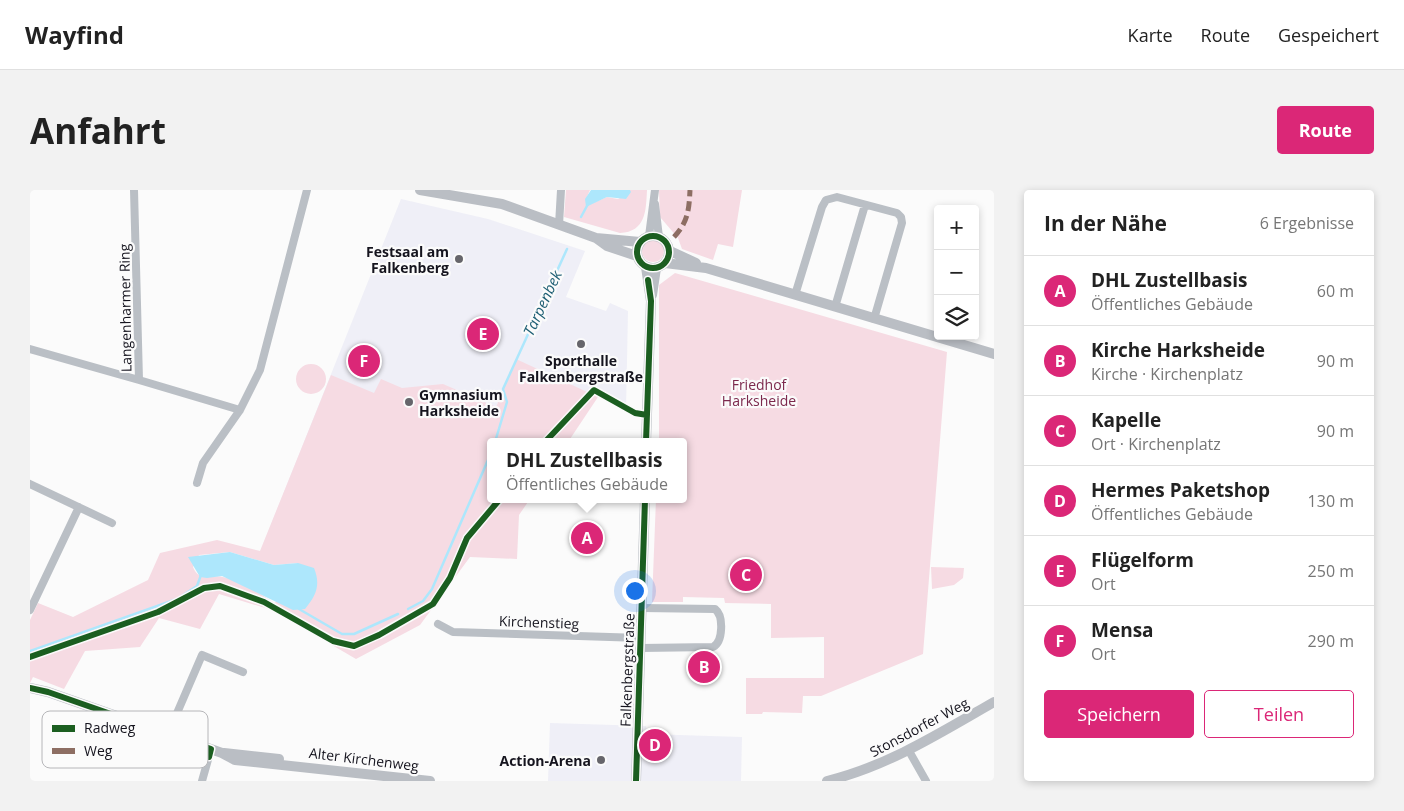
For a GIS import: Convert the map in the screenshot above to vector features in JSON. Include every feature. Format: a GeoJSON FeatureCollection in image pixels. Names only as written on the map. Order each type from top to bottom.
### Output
{"type":"FeatureCollection","features":[{"type":"Feature","properties":{"kind":"main road"},"geometry":{"type":"LineString","coordinates":[[420,190],[454,197],[503,212],[522,213],[596,238],[644,239],[660,236],[670,251],[706,268],[994,354]]}},
{"type":"Feature","properties":{"kind":"main road"},"geometry":{"type":"LineString","coordinates":[[596,238],[606,246],[637,256],[656,266],[706,268]]}},
{"type":"Feature","properties":{"kind":"main road"},"geometry":{"type":"LineString","coordinates":[[637,256],[644,239]]}},
{"type":"Feature","properties":{"kind":"main road"},"geometry":{"type":"LineString","coordinates":[[646,438],[651,301],[656,266],[670,251]]}},
{"type":"Feature","properties":{"kind":"main road","name":"Falkenbergstraße"},"geometry":{"type":"LineString","coordinates":[[636,781],[645,503]]}},
{"type":"Feature","properties":{"kind":"main road","name":"Alter Kirchenweg"},"geometry":{"type":"LineString","coordinates":[[30,681],[48,692]]}},
{"type":"Feature","properties":{"kind":"main road","name":"Alter Kirchenweg"},"geometry":{"type":"LineString","coordinates":[[30,688],[48,692],[102,711]]}},
{"type":"Feature","properties":{"kind":"main road","name":"Stonsdorfer Weg"},"geometry":{"type":"LineString","coordinates":[[827,781],[875,766],[909,751],[994,702]]}},
{"type":"Feature","properties":{"kind":"main road","name":"Alter Kirchenweg"},"geometry":{"type":"LineString","coordinates":[[208,748],[222,752],[235,760],[255,763],[284,766],[294,765],[430,781]]}},
{"type":"Feature","properties":{"kind":"street","name":"Langenharmer Ring"},"geometry":{"type":"LineString","coordinates":[[134,190],[139,380],[240,410]]}},
{"type":"Feature","properties":{"kind":"street"},"geometry":{"type":"LineString","coordinates":[[197,483],[205,460],[240,410],[255,381],[266,352],[306,190]]}},
{"type":"Feature","properties":{"kind":"street"},"geometry":{"type":"LineString","coordinates":[[559,225],[561,190]]}},
{"type":"Feature","properties":{"kind":"street"},"geometry":{"type":"LineString","coordinates":[[654,190],[660,236]]}},
{"type":"Feature","properties":{"kind":"street"},"geometry":{"type":"LineString","coordinates":[[796,295],[824,203],[836,197],[897,213],[903,221],[874,319]]}},
{"type":"Feature","properties":{"kind":"street"},"geometry":{"type":"LineString","coordinates":[[644,239],[654,200]]}},
{"type":"Feature","properties":{"kind":"street"},"geometry":{"type":"LineString","coordinates":[[835,307],[865,204]]}},
{"type":"Feature","properties":{"kind":"street"},"geometry":{"type":"LineString","coordinates":[[30,349],[139,380]]}},
{"type":"Feature","properties":{"kind":"street"},"geometry":{"type":"LineString","coordinates":[[30,484],[112,523]]}},
{"type":"Feature","properties":{"kind":"street"},"geometry":{"type":"LineString","coordinates":[[30,610],[79,507]]}},
{"type":"Feature","properties":{"kind":"street","name":"Kirchenstieg"},"geometry":{"type":"LineString","coordinates":[[438,624],[453,632],[713,647],[718,644],[720,639],[720,615],[715,609],[642,608]]}},
{"type":"Feature","properties":{"kind":"street"},"geometry":{"type":"LineString","coordinates":[[178,711],[202,654],[243,672]]}},
{"type":"Feature","properties":{"kind":"street"},"geometry":{"type":"LineString","coordinates":[[208,760],[211,749]]}},
{"type":"Feature","properties":{"kind":"street"},"geometry":{"type":"LineString","coordinates":[[909,751],[926,781]]}},
{"type":"Feature","properties":{"kind":"street"},"geometry":{"type":"LineString","coordinates":[[202,781],[206,768]]}},
{"type":"Feature","properties":{"kind":"shaded area","name":"Gymnasium Harksheide"},"geometry":{"type":"Polygon","coordinates":[[[401,199],[488,219],[585,251],[566,297],[606,311],[610,303],[628,311],[626,410],[516,360],[419,588],[260,552],[401,199]]]}},
{"type":"Feature","properties":{"kind":"shaded area"},"geometry":{"type":"Polygon","coordinates":[[[550,723],[646,726],[647,734],[742,737],[741,781],[548,781],[550,723]]]}},
{"type":"Feature","properties":{"kind":"green space"},"geometry":{"type":"Polygon","coordinates":[[[566,190],[590,190],[586,199],[586,206],[607,197],[618,199],[630,192],[630,190],[647,190],[643,219],[635,229],[620,233],[564,217],[566,190]]]}},
{"type":"Feature","properties":{"kind":"green space"},"geometry":{"type":"Polygon","coordinates":[[[659,190],[742,190],[733,247],[718,244],[713,260],[682,249],[678,238],[660,217],[659,190]]]}},
{"type":"Feature","properties":{"kind":"green space"},"geometry":{"type":"Polygon","coordinates":[[[653,240],[661,243],[664,251],[661,259],[653,262],[645,259],[642,251],[645,243],[653,240]]]}},
{"type":"Feature","properties":{"kind":"green space","name":"Friedhof Harksheide"},"geometry":{"type":"Polygon","coordinates":[[[675,273],[947,352],[923,654],[821,696],[803,696],[802,713],[763,712],[762,714],[746,714],[746,678],[824,678],[824,637],[771,638],[771,604],[725,603],[724,598],[683,597],[683,602],[652,602],[656,503],[687,503],[687,438],[659,438],[659,285],[675,273]]]}},
{"type":"Feature","properties":{"kind":"green space"},"geometry":{"type":"Polygon","coordinates":[[[516,359],[598,397],[571,438],[487,438],[487,503],[527,503],[519,515],[517,559],[470,557],[420,625],[356,659],[272,610],[219,594],[200,629],[159,618],[140,647],[85,651],[64,689],[33,677],[30,683],[30,620],[38,603],[73,617],[148,580],[160,553],[217,540],[260,551],[331,375],[374,393],[381,379],[402,388],[443,384],[496,407],[516,359]],[[230,552],[199,555],[193,567],[199,575],[206,577],[219,576],[230,579],[275,603],[298,563],[274,565],[230,552]]]}},
{"type":"Feature","properties":{"kind":"green space"},"geometry":{"type":"Polygon","coordinates":[[[311,364],[322,368],[326,379],[322,390],[311,394],[300,390],[296,379],[300,368],[311,364]]]}},
{"type":"Feature","properties":{"kind":"green space"},"geometry":{"type":"Polygon","coordinates":[[[931,567],[964,568],[963,578],[954,585],[932,589],[931,567]]]}},
{"type":"Feature","properties":{"kind":"water"},"geometry":{"type":"Polygon","coordinates":[[[591,190],[630,190],[631,192],[626,199],[607,197],[586,207],[585,199],[591,190]]]}},
{"type":"Feature","properties":{"kind":"water"},"geometry":{"type":"Polygon","coordinates":[[[230,552],[274,565],[298,563],[314,568],[317,585],[312,600],[305,609],[293,610],[222,576],[200,577],[188,557],[230,552]]]}},
{"type":"Feature","properties":{"kind":"waterway","name":"Tarpenbek"},"geometry":{"type":"LineString","coordinates":[[581,217],[588,204]]}},
{"type":"Feature","properties":{"kind":"waterway","name":"Tarpenbek"},"geometry":{"type":"LineString","coordinates":[[496,438],[507,402],[503,389],[567,249]]}},
{"type":"Feature","properties":{"kind":"waterway","name":"Tarpenbek"},"geometry":{"type":"LineString","coordinates":[[408,609],[423,601],[432,589],[487,462]]}},
{"type":"Feature","properties":{"kind":"waterway","name":"Tarpenbek"},"geometry":{"type":"LineString","coordinates":[[30,651],[177,599],[197,586],[201,575]]}},
{"type":"Feature","properties":{"kind":"waterway","name":"Tarpenbek"},"geometry":{"type":"LineString","coordinates":[[299,609],[342,634],[354,634],[398,614]]}},
{"type":"Feature","properties":{"kind":"marked path"},"geometry":{"type":"LineString","coordinates":[[674,237],[687,215],[690,190]]}},
{"type":"Feature","properties":{"kind":"cycle path"},"geometry":{"type":"LineString","coordinates":[[653,236],[665,240],[669,252],[665,264],[653,268],[641,264],[637,252],[641,240],[653,236]]}},
{"type":"Feature","properties":{"kind":"cycle path"},"geometry":{"type":"LineString","coordinates":[[646,438],[651,301],[648,280]]}},
{"type":"Feature","properties":{"kind":"cycle path"},"geometry":{"type":"LineString","coordinates":[[549,438],[594,390],[635,413],[647,415]]}},
{"type":"Feature","properties":{"kind":"cycle path"},"geometry":{"type":"LineString","coordinates":[[30,657],[158,612],[204,588],[220,586],[264,602],[333,641],[354,646],[379,635],[433,604],[450,578],[467,538],[497,503]]}},
{"type":"Feature","properties":{"kind":"cycle path"},"geometry":{"type":"LineString","coordinates":[[636,781],[645,503]]}},
{"type":"Feature","properties":{"kind":"cycle path"},"geometry":{"type":"LineString","coordinates":[[30,688],[48,692],[102,711]]}},
{"type":"Feature","properties":{"kind":"cycle path"},"geometry":{"type":"LineString","coordinates":[[208,748],[211,749],[209,757]]}},
{"type":"Feature","properties":{"kind":"place","name":"Festsaal am Falkenberg"},"geometry":{"type":"Point","coordinates":[459,259]}},
{"type":"Feature","properties":{"kind":"place","name":"Flügelform"},"geometry":{"type":"Point","coordinates":[483,334]}},
{"type":"Feature","properties":{"kind":"place","name":"Sporthalle Falkenbergstraße"},"geometry":{"type":"Point","coordinates":[581,344]}},
{"type":"Feature","properties":{"kind":"place","name":"Mensa"},"geometry":{"type":"Point","coordinates":[364,361]}},
{"type":"Feature","properties":{"kind":"place","name":"Gymnasium Harksheide"},"geometry":{"type":"Point","coordinates":[409,402]}},
{"type":"Feature","properties":{"kind":"place","name":"DHL Zustellbasis"},"geometry":{"type":"Point","coordinates":[587,538]}},
{"type":"Feature","properties":{"kind":"place","name":"Kapelle"},"geometry":{"type":"Point","coordinates":[746,575]}},
{"type":"Feature","properties":{"kind":"place","name":"Kirche Harksheide"},"geometry":{"type":"Point","coordinates":[704,667]}},
{"type":"Feature","properties":{"kind":"place","name":"Hermes Paketshop"},"geometry":{"type":"Point","coordinates":[655,745]}},
{"type":"Feature","properties":{"kind":"place","name":"Action-Arena"},"geometry":{"type":"Point","coordinates":[601,760]}}]}
